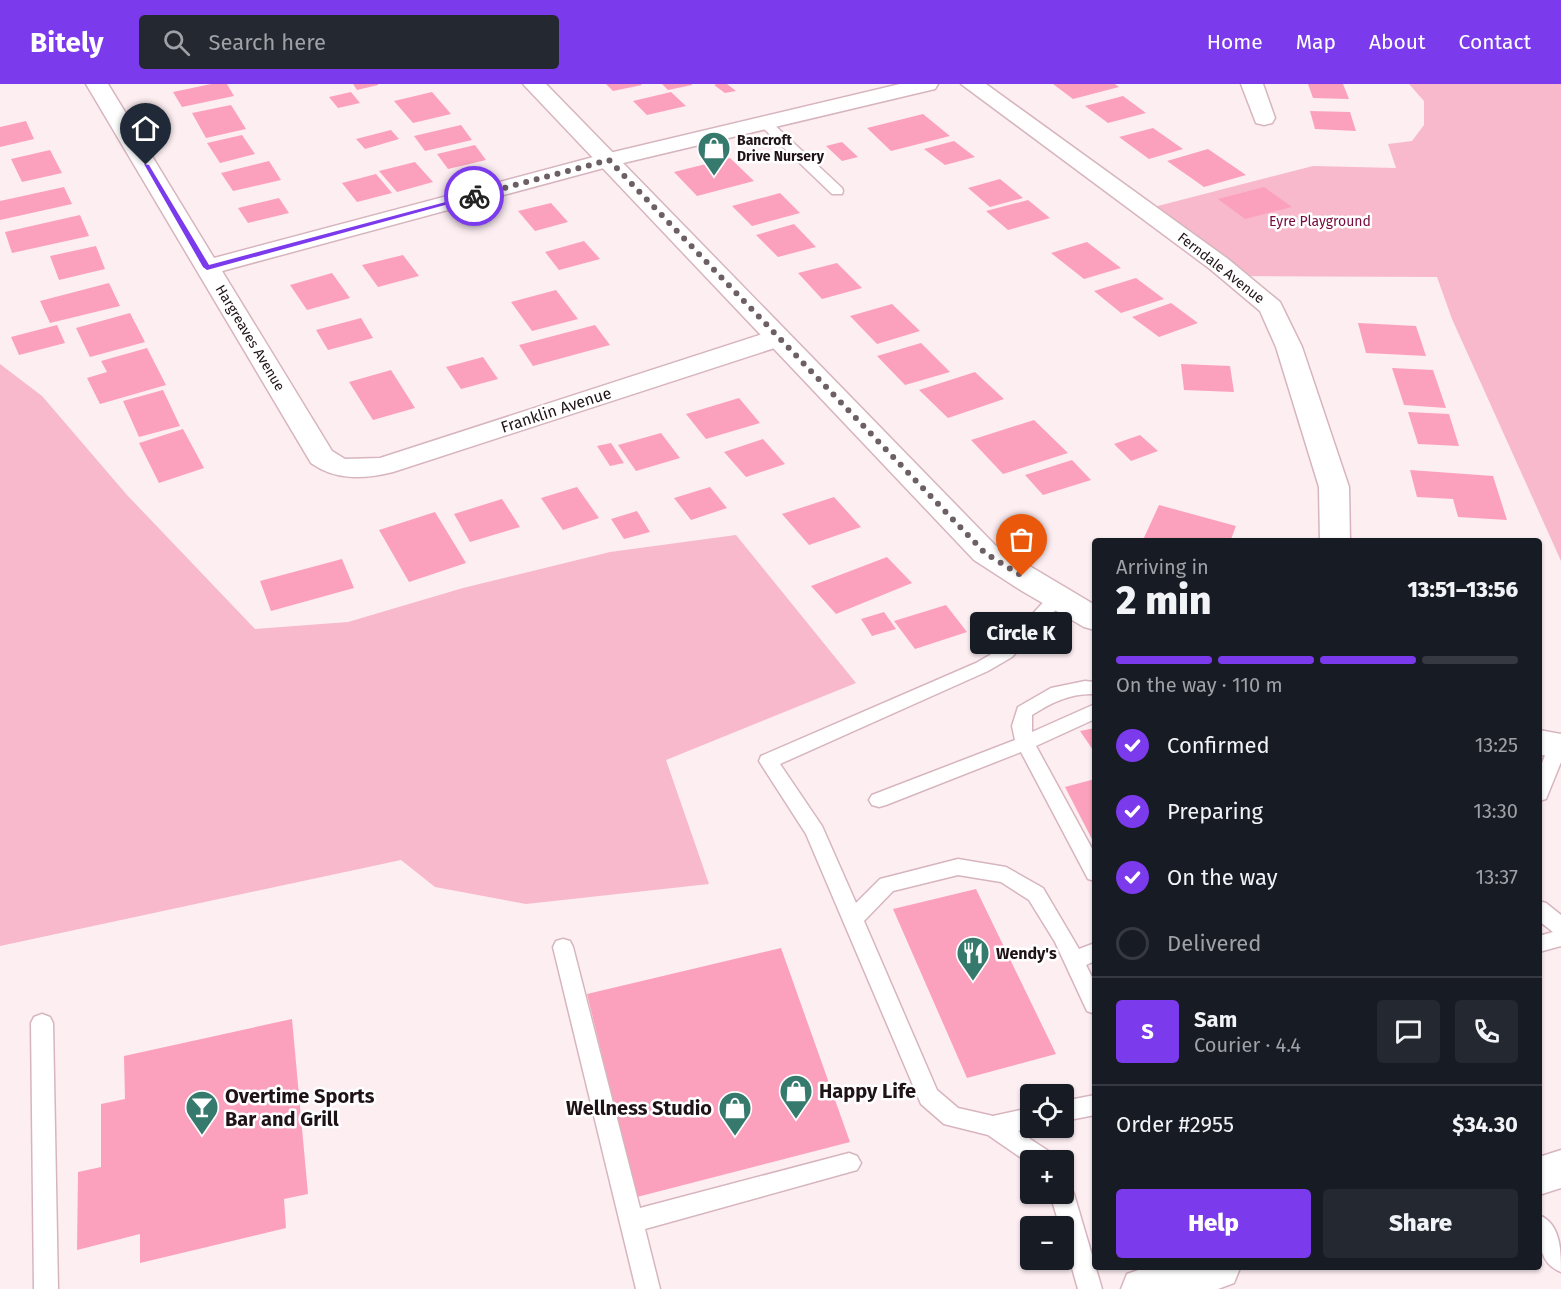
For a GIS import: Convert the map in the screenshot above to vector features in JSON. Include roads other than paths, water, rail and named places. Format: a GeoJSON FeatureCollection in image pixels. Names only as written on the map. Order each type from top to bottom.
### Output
{"type":"FeatureCollection","features":[{"type":"Feature","properties":{"kind":"street","name":"Hargreaves Avenue"},"geometry":{"type":"LineString","coordinates":[[97,84],[321,457],[332,466]]}},
{"type":"Feature","properties":{"kind":"street"},"geometry":{"type":"LineString","coordinates":[[534,84],[985,553],[1092,617]]}},
{"type":"Feature","properties":{"kind":"street"},"geometry":{"type":"LineString","coordinates":[[207,267],[609,160],[927,84]]}},
{"type":"Feature","properties":{"kind":"street","name":"Ferndale Avenue"},"geometry":{"type":"LineString","coordinates":[[972,84],[1219,264],[1270,306],[1289,347],[1334,487],[1335,538]]}},
{"type":"Feature","properties":{"kind":"street"},"geometry":{"type":"LineString","coordinates":[[1252,84],[1264,118]]}},
{"type":"Feature","properties":{"kind":"street","name":"Franklin Avenue"},"geometry":{"type":"LineString","coordinates":[[332,466],[356,470],[383,466],[778,338]]}},
{"type":"Feature","properties":{"kind":"street"},"geometry":{"type":"LineString","coordinates":[[1542,1175],[1561,1169]]}},
{"type":"Feature","properties":{"kind":"street"},"geometry":{"type":"LineString","coordinates":[[1158,1279],[1207,1270]]}},
{"type":"Feature","properties":{"kind":"lane"},"geometry":{"type":"LineString","coordinates":[[765,123],[837,191]]}},
{"type":"Feature","properties":{"kind":"lane"},"geometry":{"type":"LineString","coordinates":[[1029,1150],[993,1126],[952,1117],[929,1097],[815,831],[768,761],[982,667],[1006,653],[1057,597]]}},
{"type":"Feature","properties":{"kind":"lane"},"geometry":{"type":"LineString","coordinates":[[1092,688],[1065,690],[1041,699],[1024,712],[1022,726],[1025,743],[1092,867]]}},
{"type":"Feature","properties":{"kind":"lane"},"geometry":{"type":"LineString","coordinates":[[879,800],[1025,743],[1092,712]]}},
{"type":"Feature","properties":{"kind":"lane"},"geometry":{"type":"LineString","coordinates":[[1542,784],[1553,745]]}},
{"type":"Feature","properties":{"kind":"lane"},"geometry":{"type":"LineString","coordinates":[[853,918],[887,885],[958,867],[1006,875],[1036,894],[1074,961],[1092,999]]}},
{"type":"Feature","properties":{"kind":"lane"},"geometry":{"type":"LineString","coordinates":[[1542,911],[1561,927]]}},
{"type":"Feature","properties":{"kind":"lane"},"geometry":{"type":"LineString","coordinates":[[1542,943],[1561,938]]}},
{"type":"Feature","properties":{"kind":"lane"},"geometry":{"type":"LineString","coordinates":[[563,947],[648,1289]]}},
{"type":"Feature","properties":{"kind":"lane"},"geometry":{"type":"LineString","coordinates":[[1074,961],[1092,952]]}},
{"type":"Feature","properties":{"kind":"lane"},"geometry":{"type":"LineString","coordinates":[[42,1023],[46,1289]]}},
{"type":"Feature","properties":{"kind":"lane"},"geometry":{"type":"LineString","coordinates":[[1074,1109],[1092,1106]]}},
{"type":"Feature","properties":{"kind":"lane"},"geometry":{"type":"LineString","coordinates":[[993,1126],[1020,1120]]}},
{"type":"Feature","properties":{"kind":"lane"},"geometry":{"type":"LineString","coordinates":[[632,1221],[849,1163]]}},
{"type":"Feature","properties":{"kind":"lane"},"geometry":{"type":"LineString","coordinates":[[1065,1204],[1090,1289]]}},
{"type":"Feature","properties":{"kind":"lane"},"geometry":{"type":"LineString","coordinates":[[1542,1231],[1561,1261]]}},
{"type":"Feature","properties":{"kind":"place","name":"Bancroft Drive Nursery"},"geometry":{"type":"Point","coordinates":[714,177]}},
{"type":"Feature","properties":{"kind":"place","name":"Circle K"},"geometry":{"type":"Point","coordinates":[1022,576]}},
{"type":"Feature","properties":{"kind":"place","name":"Wendy's"},"geometry":{"type":"Point","coordinates":[973,982]}},
{"type":"Feature","properties":{"kind":"place","name":"Happy Life"},"geometry":{"type":"Point","coordinates":[796,1120]}},
{"type":"Feature","properties":{"kind":"place","name":"Overtime Sports Bar and Grill"},"geometry":{"type":"Point","coordinates":[202,1136]}},
{"type":"Feature","properties":{"kind":"place","name":"Wellness Studio"},"geometry":{"type":"Point","coordinates":[735,1137]}},
{"type":"Feature","properties":{"kind":"park label","name":"Eyre Playground"},"geometry":{"type":"Point","coordinates":[1320,221]}}]}
